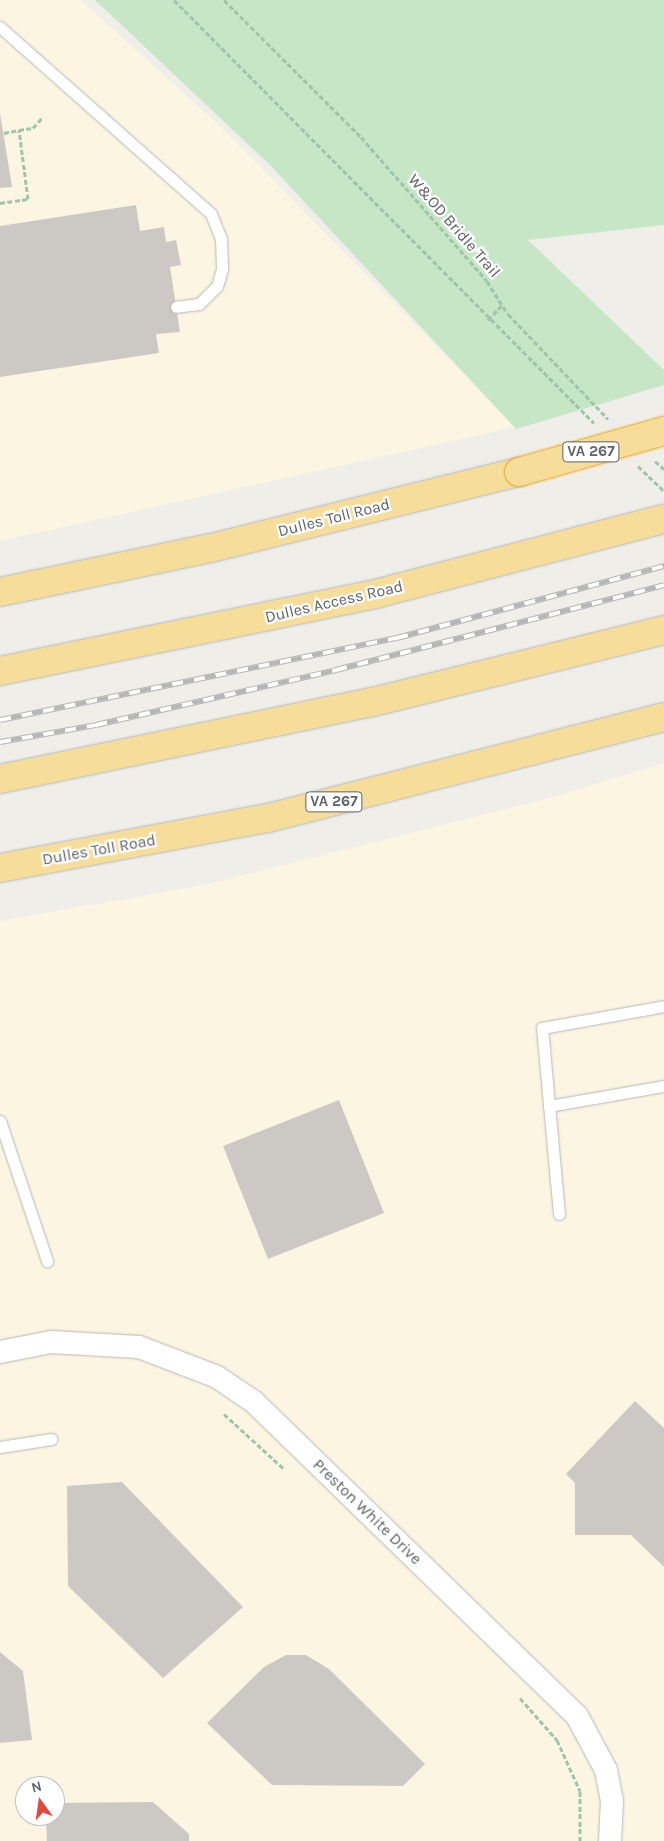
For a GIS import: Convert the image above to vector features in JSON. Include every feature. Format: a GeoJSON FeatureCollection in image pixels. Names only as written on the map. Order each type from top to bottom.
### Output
{"type":"FeatureCollection","features":[{"type":"Feature","properties":{"kind":"highway","name":"Dulles Toll Road"},"geometry":{"type":"LineString","coordinates":[[0,592],[211,548],[518,472],[664,431]]}},
{"type":"Feature","properties":{"kind":"highway","name":"Dulles Access Road"},"geometry":{"type":"LineString","coordinates":[[0,671],[369,595],[664,519]]}},
{"type":"Feature","properties":{"kind":"highway"},"geometry":{"type":"LineString","coordinates":[[0,779],[364,704],[664,630]]}},
{"type":"Feature","properties":{"kind":"highway","name":"Dulles Toll Road"},"geometry":{"type":"LineString","coordinates":[[0,868],[268,818],[664,717]]}},
{"type":"Feature","properties":{"kind":"street","name":"Preston White Drive"},"geometry":{"type":"LineString","coordinates":[[0,1352],[52,1342],[139,1348],[194,1367],[254,1402],[577,1716],[606,1770],[612,1801],[610,1841]]}},
{"type":"Feature","properties":{"kind":"lane"},"geometry":{"type":"LineString","coordinates":[[0,27],[210,214],[221,239],[222,269],[217,286],[199,304],[176,307]]}},
{"type":"Feature","properties":{"kind":"lane"},"geometry":{"type":"LineString","coordinates":[[559,1214],[542,1028],[664,1006]]}},
{"type":"Feature","properties":{"kind":"lane"},"geometry":{"type":"LineString","coordinates":[[549,1106],[664,1086]]}},
{"type":"Feature","properties":{"kind":"lane"},"geometry":{"type":"LineString","coordinates":[[0,1121],[47,1261]]}},
{"type":"Feature","properties":{"kind":"lane"},"geometry":{"type":"LineString","coordinates":[[0,1446],[51,1439]]}},
{"type":"Feature","properties":{"kind":"path"},"geometry":{"type":"LineString","coordinates":[[174,0],[305,128],[488,320],[601,431]]}},
{"type":"Feature","properties":{"kind":"path","name":"W&OD Bridle Trail"},"geometry":{"type":"LineString","coordinates":[[224,0],[361,138],[487,281],[502,305],[615,425]]}},
{"type":"Feature","properties":{"kind":"path"},"geometry":{"type":"LineString","coordinates":[[4,133],[33,128],[43,117]]}},
{"type":"Feature","properties":{"kind":"path"},"geometry":{"type":"LineString","coordinates":[[0,203],[28,199],[19,130]]}},
{"type":"Feature","properties":{"kind":"path"},"geometry":{"type":"LineString","coordinates":[[488,320],[502,305]]}},
{"type":"Feature","properties":{"kind":"path"},"geometry":{"type":"LineString","coordinates":[[650,457],[664,469]]}},
{"type":"Feature","properties":{"kind":"path"},"geometry":{"type":"LineString","coordinates":[[629,458],[664,492]]}},
{"type":"Feature","properties":{"kind":"path"},"geometry":{"type":"LineString","coordinates":[[222,1412],[288,1472]]}},
{"type":"Feature","properties":{"kind":"path"},"geometry":{"type":"LineString","coordinates":[[513,1690],[557,1740],[576,1782],[580,1841]]}},
{"type":"Feature","properties":{"kind":"shaded area"},"geometry":{"type":"Polygon","coordinates":[[[0,0],[81,0],[221,127],[516,427],[0,541],[0,0]]]}},
{"type":"Feature","properties":{"kind":"shaded area"},"geometry":{"type":"Polygon","coordinates":[[[664,763],[664,1841],[0,1841],[0,921],[204,885],[546,799],[664,763]]]}},
{"type":"Feature","properties":{"kind":"green space"},"geometry":{"type":"Polygon","coordinates":[[[95,0],[664,0],[664,225],[528,240],[664,370],[664,385],[516,429],[270,165],[95,0]]]}},
{"type":"Feature","properties":{"kind":"building"},"geometry":{"type":"Polygon","coordinates":[[[0,113],[12,187],[0,188],[0,113]]]}},
{"type":"Feature","properties":{"kind":"building"},"geometry":{"type":"Polygon","coordinates":[[[136,205],[140,231],[164,227],[166,242],[176,240],[181,265],[170,267],[180,332],[156,334],[159,353],[0,377],[0,226],[136,205]]]}},
{"type":"Feature","properties":{"kind":"building"},"geometry":{"type":"Polygon","coordinates":[[[339,1100],[384,1213],[268,1259],[223,1146],[339,1100]]]}},
{"type":"Feature","properties":{"kind":"building"},"geometry":{"type":"Polygon","coordinates":[[[635,1401],[664,1428],[664,1567],[631,1535],[575,1535],[575,1483],[566,1474],[635,1401]]]}},
{"type":"Feature","properties":{"kind":"building"},"geometry":{"type":"Polygon","coordinates":[[[122,1482],[243,1607],[163,1678],[68,1586],[67,1486],[122,1482]]]}},
{"type":"Feature","properties":{"kind":"building"},"geometry":{"type":"Polygon","coordinates":[[[0,1652],[23,1671],[32,1740],[0,1743],[0,1652]]]}},
{"type":"Feature","properties":{"kind":"building"},"geometry":{"type":"Polygon","coordinates":[[[286,1655],[306,1655],[329,1669],[425,1764],[403,1786],[272,1785],[207,1723],[264,1667],[286,1655]]]}},
{"type":"Feature","properties":{"kind":"building"},"geometry":{"type":"Polygon","coordinates":[[[153,1802],[189,1834],[189,1841],[47,1841],[46,1826],[65,1826],[65,1803],[153,1802]]]}},
{"type":"Feature","properties":{"kind":"railway"},"geometry":{"type":"LineString","coordinates":[[0,720],[397,638],[664,566]]}},
{"type":"Feature","properties":{"kind":"railway"},"geometry":{"type":"LineString","coordinates":[[0,742],[96,725],[336,670],[664,585]]}}]}
